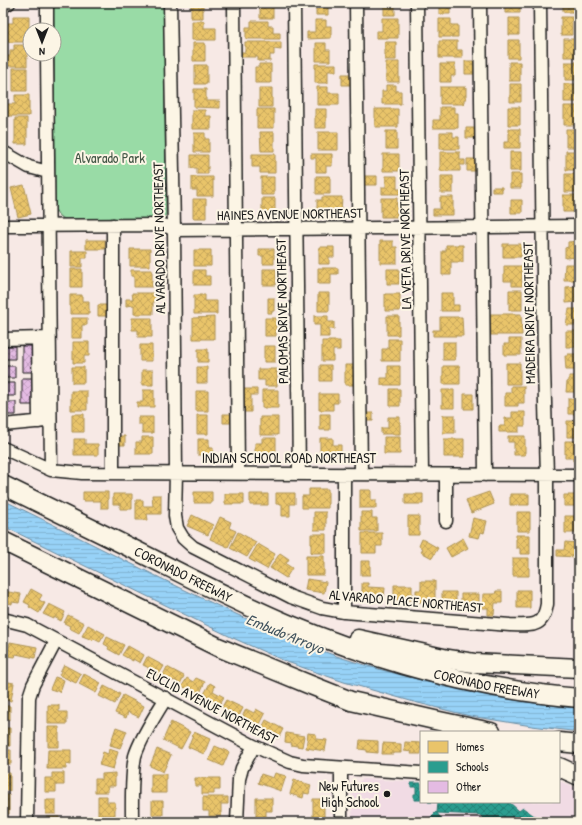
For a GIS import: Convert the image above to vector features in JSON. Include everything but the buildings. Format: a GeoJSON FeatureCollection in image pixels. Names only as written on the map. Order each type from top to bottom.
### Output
{"type":"FeatureCollection","features":[{"type":"Feature","properties":{"kind":"highway","name":"CORONADO FREEWAY"},"geometry":{"type":"LineString","coordinates":[[3,485],[221,594],[288,624],[345,645],[424,670],[514,690],[579,698]]}},
{"type":"Feature","properties":{"kind":"highway"},"geometry":{"type":"LineString","coordinates":[[3,541],[218,647],[256,664],[351,701],[395,721],[431,731]]}},
{"type":"Feature","properties":{"kind":"highway"},"geometry":{"type":"LineString","coordinates":[[288,624],[448,659],[497,665],[579,668]]}},
{"type":"Feature","properties":{"kind":"highway"},"geometry":{"type":"LineString","coordinates":[[351,701],[439,722],[486,731]]}},
{"type":"Feature","properties":{"kind":"highway"},"geometry":{"type":"LineString","coordinates":[[560,742],[579,744]]}},
{"type":"Feature","properties":{"kind":"highway"},"geometry":{"type":"LineString","coordinates":[[560,767],[579,776]]}},
{"type":"Feature","properties":{"kind":"street"},"geometry":{"type":"LineString","coordinates":[[3,6],[9,3]]}},
{"type":"Feature","properties":{"kind":"street"},"geometry":{"type":"LineString","coordinates":[[47,3],[47,22]]}},
{"type":"Feature","properties":{"kind":"street","name":"ALVARADO DRIVE NORTHEAST"},"geometry":{"type":"LineString","coordinates":[[170,3],[176,473]]}},
{"type":"Feature","properties":{"kind":"street"},"geometry":{"type":"LineString","coordinates":[[234,3],[238,472]]}},
{"type":"Feature","properties":{"kind":"street","name":"PALOMAS DRIVE NORTHEAST"},"geometry":{"type":"LineString","coordinates":[[294,3],[299,474]]}},
{"type":"Feature","properties":{"kind":"street"},"geometry":{"type":"LineString","coordinates":[[356,3],[361,474]]}},
{"type":"Feature","properties":{"kind":"street","name":"LA VETA DRIVE NORTHEAST"},"geometry":{"type":"LineString","coordinates":[[417,3],[422,474]]}},
{"type":"Feature","properties":{"kind":"street"},"geometry":{"type":"LineString","coordinates":[[480,3],[485,475]]}},
{"type":"Feature","properties":{"kind":"street","name":"MADEIRA DRIVE NORTHEAST"},"geometry":{"type":"LineString","coordinates":[[540,3],[542,226],[547,475],[547,604],[545,614],[541,621]]}},
{"type":"Feature","properties":{"kind":"street"},"geometry":{"type":"LineString","coordinates":[[47,62],[51,338],[51,470]]}},
{"type":"Feature","properties":{"kind":"street"},"geometry":{"type":"LineString","coordinates":[[3,152],[29,167],[48,172]]}},
{"type":"Feature","properties":{"kind":"street"},"geometry":{"type":"LineString","coordinates":[[113,225],[113,473]]}},
{"type":"Feature","properties":{"kind":"street","name":"HAINES AVENUE NORTHEAST"},"geometry":{"type":"LineString","coordinates":[[3,226],[164,225],[174,230],[236,230],[579,226]]}},
{"type":"Feature","properties":{"kind":"street"},"geometry":{"type":"LineString","coordinates":[[3,338],[51,338]]}},
{"type":"Feature","properties":{"kind":"street"},"geometry":{"type":"LineString","coordinates":[[38,338],[39,422]]}},
{"type":"Feature","properties":{"kind":"street"},"geometry":{"type":"LineString","coordinates":[[38,371],[51,371]]}},
{"type":"Feature","properties":{"kind":"street"},"geometry":{"type":"LineString","coordinates":[[3,425],[51,421]]}},
{"type":"Feature","properties":{"kind":"street","name":"INDIAN SCHOOL ROAD NORTHEAST"},"geometry":{"type":"LineString","coordinates":[[3,448],[51,470],[82,473],[238,472],[299,474],[579,475]]}},
{"type":"Feature","properties":{"kind":"street","name":"ALVARADO PLACE NORTHEAST"},"geometry":{"type":"LineString","coordinates":[[176,473],[175,516],[177,528],[183,538],[193,547],[291,597],[322,608],[344,612],[496,624],[531,625],[541,621]]}},
{"type":"Feature","properties":{"kind":"street"},"geometry":{"type":"LineString","coordinates":[[344,474],[344,612]]}},
{"type":"Feature","properties":{"kind":"street"},"geometry":{"type":"LineString","coordinates":[[446,475],[446,521]]}},
{"type":"Feature","properties":{"kind":"street","name":"EUCLID AVENUE NORTHEAST"},"geometry":{"type":"LineString","coordinates":[[3,619],[27,625],[254,746],[290,762],[302,765],[341,768],[420,772]]}},
{"type":"Feature","properties":{"kind":"street"},"geometry":{"type":"LineString","coordinates":[[27,822],[29,697],[33,685],[56,641]]}},
{"type":"Feature","properties":{"kind":"street"},"geometry":{"type":"LineString","coordinates":[[132,822],[133,783],[136,755],[146,732],[166,698]]}},
{"type":"Feature","properties":{"kind":"street"},"geometry":{"type":"LineString","coordinates":[[237,822],[239,778],[242,768],[254,746]]}},
{"type":"Feature","properties":{"kind":"street"},"geometry":{"type":"LineString","coordinates":[[341,768],[341,822]]}},
{"type":"Feature","properties":{"kind":"shaded area","name":"New Futures High School"},"geometry":{"type":"Polygon","coordinates":[[[363,779],[420,782],[420,803],[560,803],[560,781],[579,789],[579,822],[352,822],[353,786],[363,779]]]}},
{"type":"Feature","properties":{"kind":"green space","name":"Alvarado Park"},"geometry":{"type":"Polygon","coordinates":[[[53,3],[164,3],[166,214],[164,218],[160,220],[65,219],[59,216],[55,209],[54,62],[62,62],[62,22],[54,22],[53,3]]]}},
{"type":"Feature","properties":{"kind":"water"},"geometry":{"type":"Polygon","coordinates":[[[3,500],[204,599],[328,653],[379,669],[467,691],[522,701],[579,708],[579,732],[470,716],[344,682],[287,662],[233,638],[3,526],[3,500]]]}},
{"type":"Feature","properties":{"kind":"place","name":"New Futures High School"},"geometry":{"type":"Point","coordinates":[387,794]}},
{"type":"Feature","properties":{"kind":"water label","name":"Embudo Arroyo"},"geometry":{"type":"Point","coordinates":[285,634]}}]}
